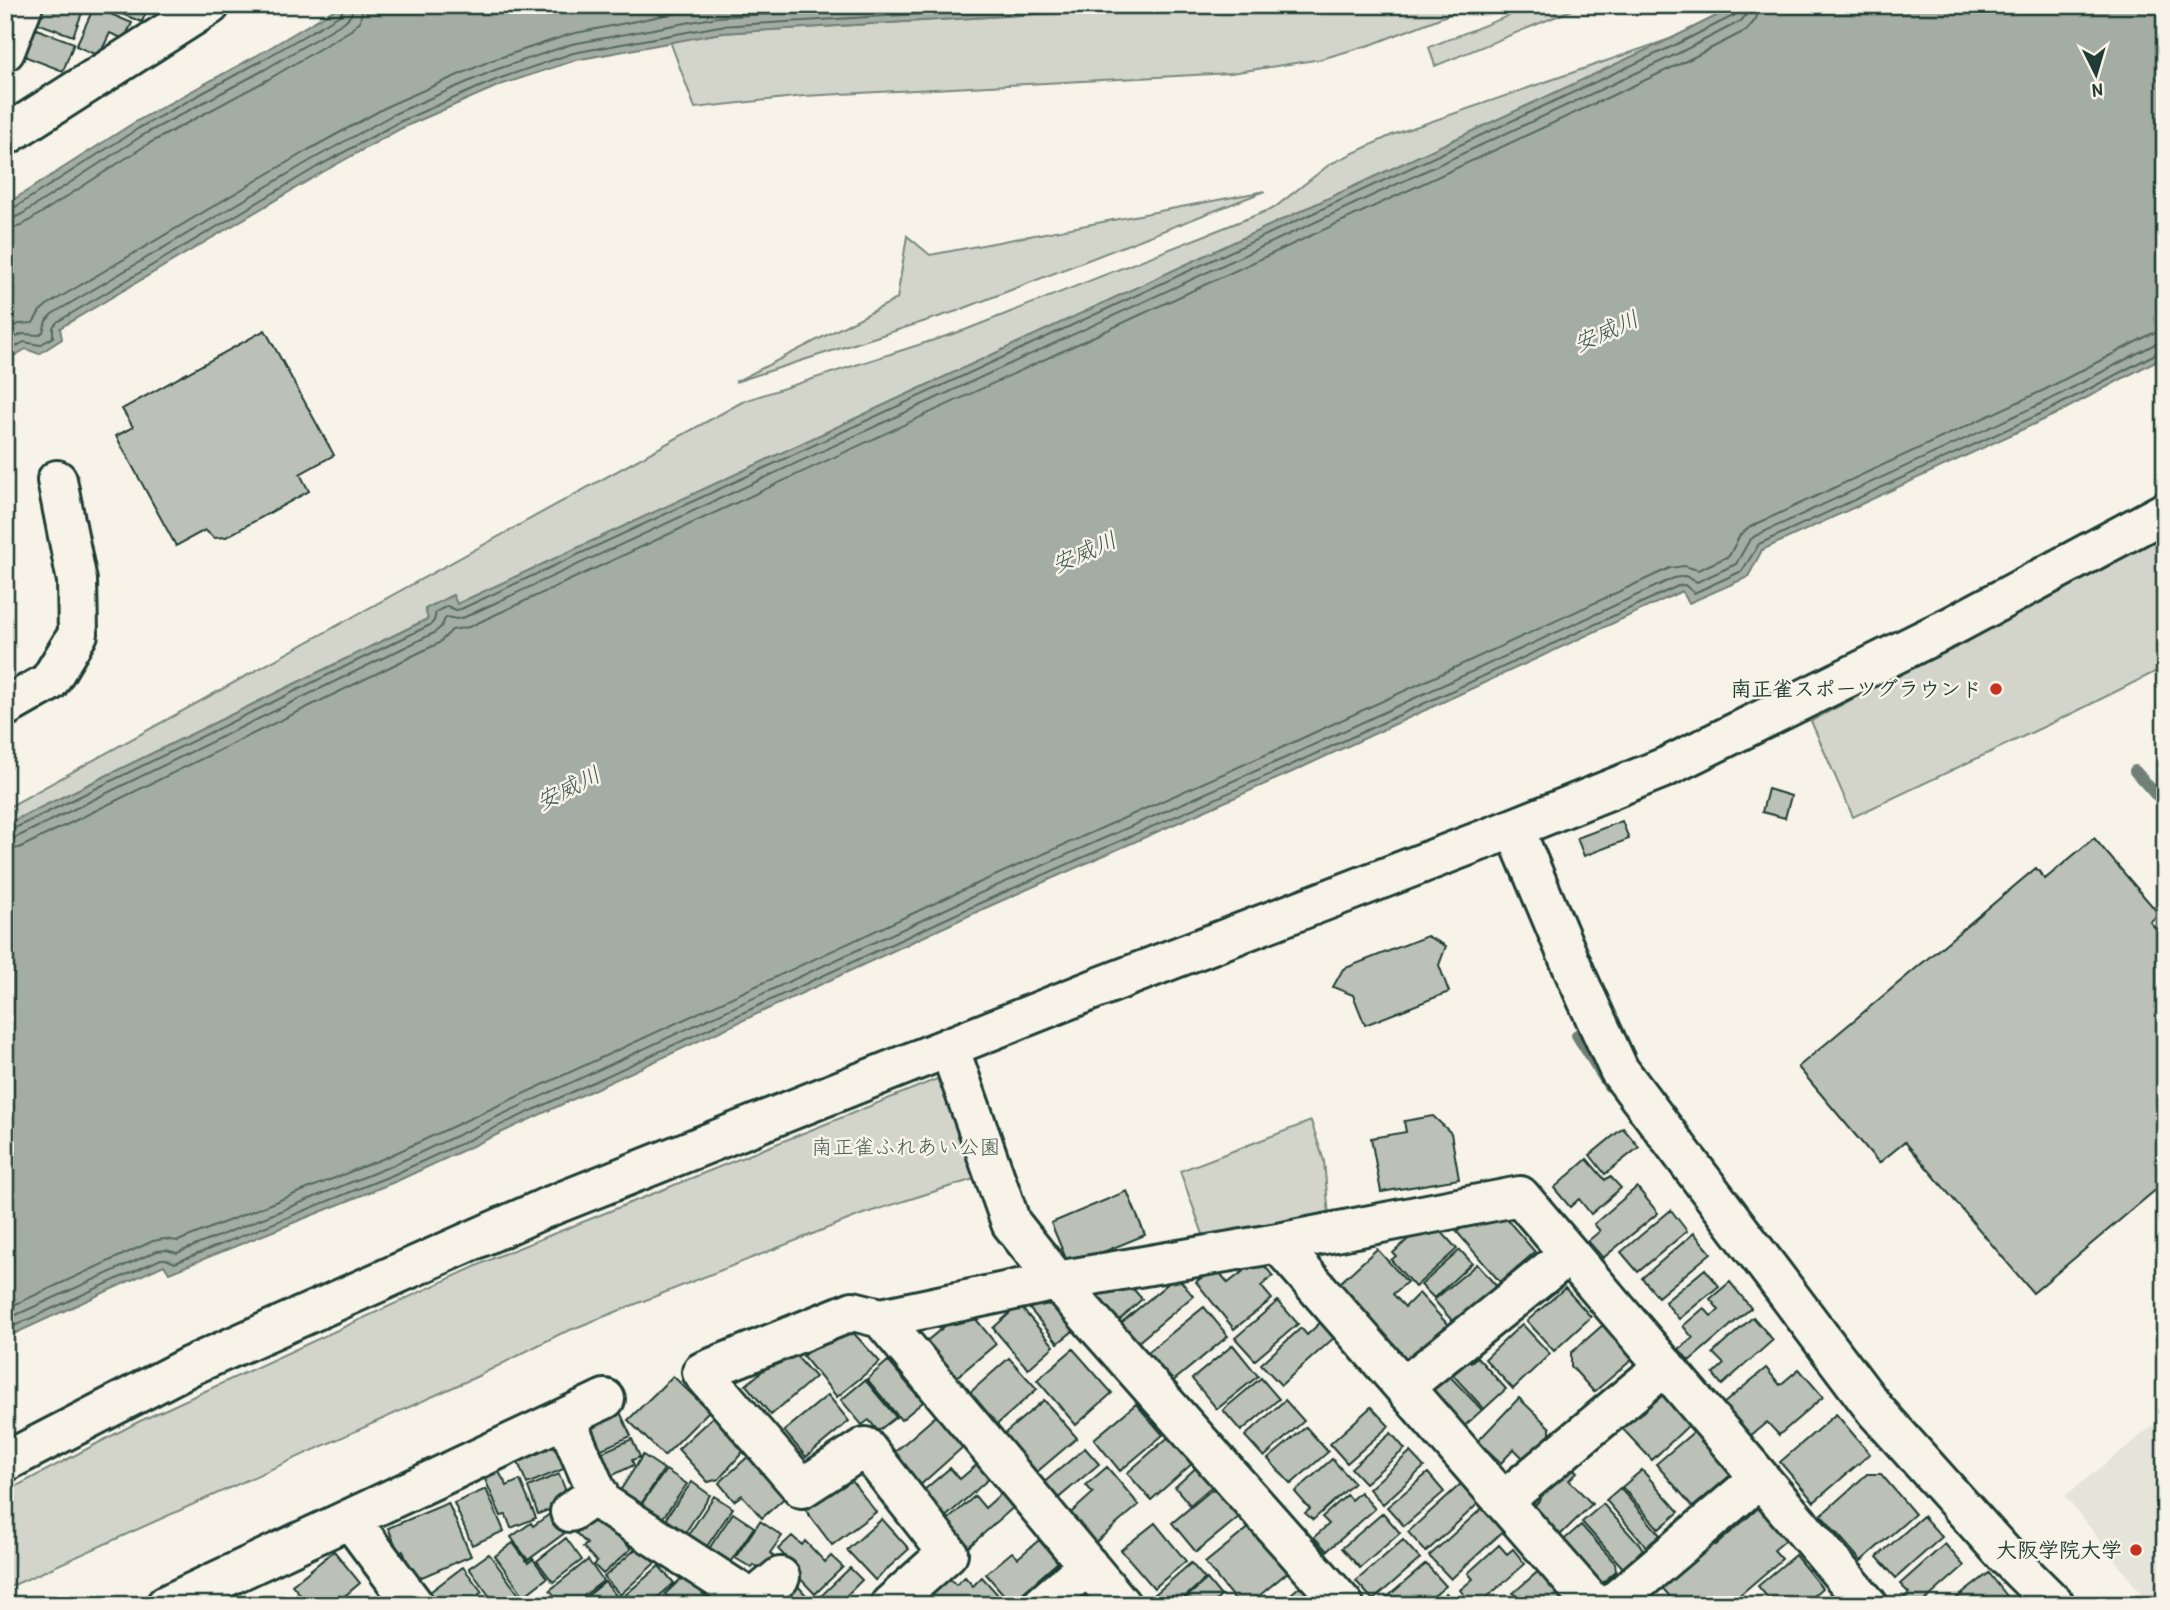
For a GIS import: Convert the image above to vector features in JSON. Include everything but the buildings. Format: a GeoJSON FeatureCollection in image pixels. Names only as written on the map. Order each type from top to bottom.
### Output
{"type":"FeatureCollection","features":[{"type":"Feature","properties":{"kind":"street"},"geometry":{"type":"LineString","coordinates":[[5,51],[23,5]]}},
{"type":"Feature","properties":{"kind":"street"},"geometry":{"type":"LineString","coordinates":[[5,136],[210,5]]}},
{"type":"Feature","properties":{"kind":"street"},"geometry":{"type":"LineString","coordinates":[[5,707],[49,682],[78,634],[77,581],[57,480]]}},
{"type":"Feature","properties":{"kind":"street"},"geometry":{"type":"LineString","coordinates":[[5,1462],[190,1366],[543,1209],[1666,766],[1954,625],[2165,512]]}},
{"type":"Feature","properties":{"kind":"street"},"geometry":{"type":"LineString","coordinates":[[1514,828],[1619,1070],[1876,1411],[2006,1556],[2055,1605]]}},
{"type":"Feature","properties":{"kind":"street"},"geometry":{"type":"LineString","coordinates":[[949,1047],[1011,1223],[1057,1281],[1344,1605]]}},
{"type":"Feature","properties":{"kind":"street"},"geometry":{"type":"LineString","coordinates":[[890,1605],[948,1553],[865,1447],[802,1488],[702,1372],[853,1311],[881,1318],[1057,1281],[1278,1243],[1520,1196],[1868,1605]]}},
{"type":"Feature","properties":{"kind":"street"},"geometry":{"type":"LineString","coordinates":[[1278,1243],[1594,1605]]}},
{"type":"Feature","properties":{"kind":"street"},"geometry":{"type":"LineString","coordinates":[[1404,1387],[1569,1254]]}},
{"type":"Feature","properties":{"kind":"street"},"geometry":{"type":"LineString","coordinates":[[881,1318],[1121,1605]]}},
{"type":"Feature","properties":{"kind":"street"},"geometry":{"type":"LineString","coordinates":[[1503,1501],[1665,1366]]}},
{"type":"Feature","properties":{"kind":"street"},"geometry":{"type":"LineString","coordinates":[[166,1605],[605,1399]]}},
{"type":"Feature","properties":{"kind":"street"},"geometry":{"type":"LineString","coordinates":[[565,1418],[584,1503],[601,1502],[759,1594]]}},
{"type":"Feature","properties":{"kind":"street"},"geometry":{"type":"LineString","coordinates":[[1636,1597],[1760,1478]]}},
{"type":"Feature","properties":{"kind":"street"},"geometry":{"type":"LineString","coordinates":[[350,1519],[414,1605]]}},
{"type":"Feature","properties":{"kind":"street"},"geometry":{"type":"LineString","coordinates":[[1042,1605],[1088,1565]]}},
{"type":"Feature","properties":{"kind":"shaded area","name":"大阪学院大学"},"geometry":{"type":"Polygon","coordinates":[[[2165,1416],[2165,1605],[2150,1605],[2065,1496],[2165,1416]]]}},
{"type":"Feature","properties":{"kind":"green space"},"geometry":{"type":"Polygon","coordinates":[[[1186,5],[1473,5],[1373,44],[1321,59],[1231,73],[804,96],[695,108],[670,41],[721,33],[1186,5]]]}},
{"type":"Feature","properties":{"kind":"green space"},"geometry":{"type":"Polygon","coordinates":[[[1536,5],[1584,5],[1435,66],[1429,47],[1536,5]]]}},
{"type":"Feature","properties":{"kind":"green space"},"geometry":{"type":"Polygon","coordinates":[[[1670,39],[457,604],[452,595],[425,609],[429,618],[5,825],[5,809],[744,401],[965,330],[1274,208],[1330,164],[1392,135],[1670,39]]]}},
{"type":"Feature","properties":{"kind":"green space"},"geometry":{"type":"Polygon","coordinates":[[[1265,191],[957,311],[735,382],[897,299],[907,236],[930,255],[1265,191]]]}},
{"type":"Feature","properties":{"kind":"green space","name":"南正雀スポーツグラウンド"},"geometry":{"type":"Polygon","coordinates":[[[2165,533],[2165,667],[1853,817],[1811,721],[2165,533]]]}},
{"type":"Feature","properties":{"kind":"green space","name":"南正雀ふれあい公園"},"geometry":{"type":"Polygon","coordinates":[[[937,1079],[954,1114],[977,1178],[863,1214],[560,1334],[478,1376],[5,1589],[5,1492],[138,1422],[496,1257],[937,1079]]]}},
{"type":"Feature","properties":{"kind":"green space"},"geometry":{"type":"Polygon","coordinates":[[[1311,1121],[1324,1161],[1329,1216],[1207,1245],[1180,1171],[1311,1121]]]}},
{"type":"Feature","properties":{"kind":"water"},"geometry":{"type":"Polygon","coordinates":[[[342,5],[1186,5],[721,33],[576,60],[500,85],[402,128],[60,328],[62,339],[39,354],[26,349],[5,361],[5,205],[135,122],[342,5]]]}},
{"type":"Feature","properties":{"kind":"water","name":"安威川"},"geometry":{"type":"Polygon","coordinates":[[[1738,5],[2165,5],[2165,356],[2056,414],[1762,550],[1748,577],[1689,603],[1682,591],[1292,772],[983,909],[397,1181],[169,1273],[164,1265],[5,1338],[5,825],[428,619],[425,609],[453,595],[457,604],[1738,5]]]}},
{"type":"Feature","properties":{"kind":"waterway"},"geometry":{"type":"LineString","coordinates":[[2135,771],[2165,805]]}},
{"type":"Feature","properties":{"kind":"waterway"},"geometry":{"type":"LineString","coordinates":[[1577,1035],[1609,1086]]}},
{"type":"Feature","properties":{"kind":"place","name":"南正雀スポーツグラウンド"},"geometry":{"type":"Point","coordinates":[1996,689]}},
{"type":"Feature","properties":{"kind":"place","name":"大阪学院大学"},"geometry":{"type":"Point","coordinates":[2136,1550]}}]}
